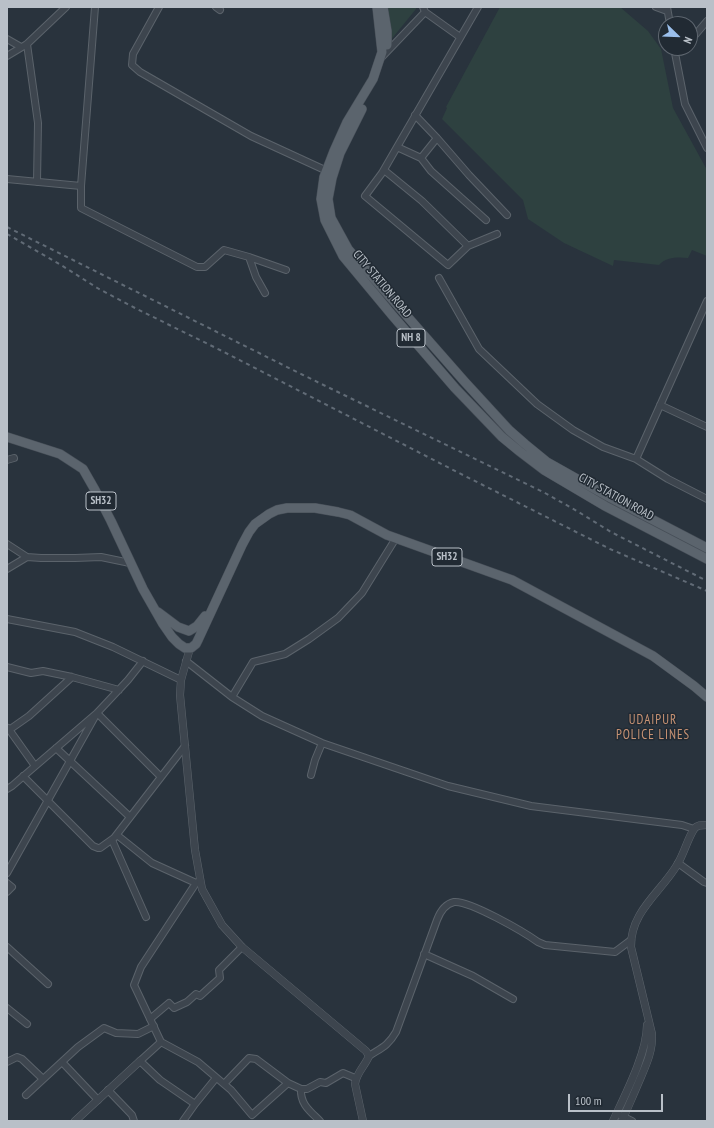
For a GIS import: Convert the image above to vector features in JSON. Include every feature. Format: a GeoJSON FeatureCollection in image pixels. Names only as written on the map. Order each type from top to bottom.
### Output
{"type":"FeatureCollection","features":[{"type":"Feature","properties":{"kind":"main road","name":"CITY STATION ROAD"},"geometry":{"type":"LineString","coordinates":[[377,7],[382,52],[373,79],[347,122],[324,177],[321,199],[324,220],[343,256],[455,388],[519,451],[544,470],[605,506],[706,557]]}},
{"type":"Feature","properties":{"kind":"main road","name":"CITY STATION ROAD"},"geometry":{"type":"LineString","coordinates":[[383,7],[387,31],[387,53],[378,79],[353,125],[340,153],[332,178],[328,199],[331,218],[348,249],[508,430],[547,462],[611,498],[707,548]]}},
{"type":"Feature","properties":{"kind":"main road","name":"SH32"},"geometry":{"type":"LineString","coordinates":[[7,437],[60,454],[83,469],[95,490],[154,609],[172,636],[182,646],[190,648],[194,646],[198,640],[249,532],[262,518],[278,510],[287,508],[315,508],[350,515],[387,535],[512,580],[653,656],[707,697]]}},
{"type":"Feature","properties":{"kind":"main road"},"geometry":{"type":"LineString","coordinates":[[190,648],[186,646],[183,641],[184,635],[199,624],[214,604]]}},
{"type":"Feature","properties":{"kind":"main road"},"geometry":{"type":"LineString","coordinates":[[154,609],[173,624],[183,630],[189,631]]}},
{"type":"Feature","properties":{"kind":"street"},"geometry":{"type":"LineString","coordinates":[[7,56],[27,44],[66,7]]}},
{"type":"Feature","properties":{"kind":"street"},"geometry":{"type":"LineString","coordinates":[[95,7],[81,186],[81,208],[197,268],[206,267],[224,250],[286,270]]}},
{"type":"Feature","properties":{"kind":"street"},"geometry":{"type":"LineString","coordinates":[[159,7],[133,54],[132,65],[140,72],[251,136],[326,171]]}},
{"type":"Feature","properties":{"kind":"street"},"geometry":{"type":"LineString","coordinates":[[478,7],[384,170],[366,196],[448,265],[468,246],[497,234]]}},
{"type":"Feature","properties":{"kind":"street"},"geometry":{"type":"LineString","coordinates":[[656,7],[667,9]]}},
{"type":"Feature","properties":{"kind":"street"},"geometry":{"type":"LineString","coordinates":[[379,60],[387,53],[424,10],[460,37]]}},
{"type":"Feature","properties":{"kind":"street"},"geometry":{"type":"LineString","coordinates":[[698,32],[707,21]]}},
{"type":"Feature","properties":{"kind":"street"},"geometry":{"type":"LineString","coordinates":[[7,39],[21,47]]}},
{"type":"Feature","properties":{"kind":"street"},"geometry":{"type":"LineString","coordinates":[[27,44],[38,123],[37,182]]}},
{"type":"Feature","properties":{"kind":"street"},"geometry":{"type":"LineString","coordinates":[[675,56],[685,104],[707,148]]}},
{"type":"Feature","properties":{"kind":"street"},"geometry":{"type":"LineString","coordinates":[[415,115],[507,215]]}},
{"type":"Feature","properties":{"kind":"street"},"geometry":{"type":"LineString","coordinates":[[421,158],[437,138]]}},
{"type":"Feature","properties":{"kind":"street"},"geometry":{"type":"LineString","coordinates":[[397,147],[421,158],[431,171],[486,220]]}},
{"type":"Feature","properties":{"kind":"street"},"geometry":{"type":"LineString","coordinates":[[384,170],[422,201],[468,246]]}},
{"type":"Feature","properties":{"kind":"street"},"geometry":{"type":"LineString","coordinates":[[7,179],[81,186]]}},
{"type":"Feature","properties":{"kind":"street"},"geometry":{"type":"LineString","coordinates":[[249,257],[256,277],[265,293]]}},
{"type":"Feature","properties":{"kind":"street"},"geometry":{"type":"LineString","coordinates":[[439,278],[479,349],[537,404],[579,433],[603,447],[636,459],[668,479],[707,499]]}},
{"type":"Feature","properties":{"kind":"street"},"geometry":{"type":"LineString","coordinates":[[636,459],[707,301]]}},
{"type":"Feature","properties":{"kind":"street"},"geometry":{"type":"LineString","coordinates":[[660,405],[707,427]]}},
{"type":"Feature","properties":{"kind":"street"},"geometry":{"type":"LineString","coordinates":[[7,460],[14,458]]}},
{"type":"Feature","properties":{"kind":"street"},"geometry":{"type":"LineString","coordinates":[[232,697],[252,662],[285,654],[309,640],[338,618],[362,592],[396,538]]}},
{"type":"Feature","properties":{"kind":"street"},"geometry":{"type":"LineString","coordinates":[[7,544],[27,557],[101,557],[130,563]]}},
{"type":"Feature","properties":{"kind":"street"},"geometry":{"type":"LineString","coordinates":[[7,569],[27,557]]}},
{"type":"Feature","properties":{"kind":"street"},"geometry":{"type":"LineString","coordinates":[[7,620],[75,632],[113,647],[181,680]]}},
{"type":"Feature","properties":{"kind":"street"},"geometry":{"type":"LineString","coordinates":[[190,648],[181,680],[180,694],[198,882],[222,924],[242,946],[363,1048],[369,1056]]}},
{"type":"Feature","properties":{"kind":"street"},"geometry":{"type":"LineString","coordinates":[[7,789],[97,713],[128,680],[143,661]]}},
{"type":"Feature","properties":{"kind":"street"},"geometry":{"type":"LineString","coordinates":[[186,662],[232,697],[262,716],[322,743],[448,786],[531,806],[682,825],[694,829]]}},
{"type":"Feature","properties":{"kind":"street"},"geometry":{"type":"LineString","coordinates":[[7,667],[31,673],[43,671],[72,677],[119,690]]}},
{"type":"Feature","properties":{"kind":"street"},"geometry":{"type":"LineString","coordinates":[[35,766],[8,728],[29,716],[72,677]]}},
{"type":"Feature","properties":{"kind":"street"},"geometry":{"type":"LineString","coordinates":[[7,873],[97,713]]}},
{"type":"Feature","properties":{"kind":"street"},"geometry":{"type":"LineString","coordinates":[[97,713],[161,777]]}},
{"type":"Feature","properties":{"kind":"street"},"geometry":{"type":"LineString","coordinates":[[311,775],[322,743]]}},
{"type":"Feature","properties":{"kind":"street"},"geometry":{"type":"LineString","coordinates":[[23,776],[95,847],[102,848],[117,835],[185,746]]}},
{"type":"Feature","properties":{"kind":"street"},"geometry":{"type":"LineString","coordinates":[[56,748],[130,817]]}},
{"type":"Feature","properties":{"kind":"street"},"geometry":{"type":"LineString","coordinates":[[623,1119],[650,1056],[652,1040],[652,1034],[631,946],[632,930],[641,912],[678,862],[696,826],[707,825]]}},
{"type":"Feature","properties":{"kind":"street"},"geometry":{"type":"LineString","coordinates":[[117,835],[152,863],[198,882]]}},
{"type":"Feature","properties":{"kind":"street"},"geometry":{"type":"LineString","coordinates":[[112,840],[146,916]]}},
{"type":"Feature","properties":{"kind":"street"},"geometry":{"type":"LineString","coordinates":[[678,862],[707,883]]}},
{"type":"Feature","properties":{"kind":"street"},"geometry":{"type":"LineString","coordinates":[[198,882],[141,967],[134,985],[161,1042],[198,1062],[231,1090],[256,1121]]}},
{"type":"Feature","properties":{"kind":"street"},"geometry":{"type":"LineString","coordinates":[[7,883],[12,887],[7,892]]}},
{"type":"Feature","properties":{"kind":"street"},"geometry":{"type":"LineString","coordinates":[[363,1121],[355,1084],[356,1078],[369,1056],[391,1041],[396,1032],[439,914],[449,904],[454,902],[467,904],[481,910],[545,945],[615,952],[631,940]]}},
{"type":"Feature","properties":{"kind":"street"},"geometry":{"type":"LineString","coordinates":[[150,1019],[169,1003],[174,1008],[187,1002],[196,994],[200,996],[220,978],[219,970],[242,946]]}},
{"type":"Feature","properties":{"kind":"street"},"geometry":{"type":"LineString","coordinates":[[7,947],[48,984]]}},
{"type":"Feature","properties":{"kind":"street"},"geometry":{"type":"LineString","coordinates":[[424,954],[473,976],[513,999]]}},
{"type":"Feature","properties":{"kind":"street"},"geometry":{"type":"LineString","coordinates":[[7,1008],[27,1024]]}},
{"type":"Feature","properties":{"kind":"street"},"geometry":{"type":"LineString","coordinates":[[613,1121],[643,1050],[647,1029],[647,1016]]}},
{"type":"Feature","properties":{"kind":"street"},"geometry":{"type":"LineString","coordinates":[[26,1095],[78,1047],[104,1028],[116,1033],[138,1034],[154,1026]]}},
{"type":"Feature","properties":{"kind":"street"},"geometry":{"type":"LineString","coordinates":[[75,1121],[161,1042]]}},
{"type":"Feature","properties":{"kind":"street"},"geometry":{"type":"LineString","coordinates":[[7,1062],[17,1057],[22,1059],[43,1079]]}},
{"type":"Feature","properties":{"kind":"street"},"geometry":{"type":"LineString","coordinates":[[224,1084],[249,1058],[256,1059],[288,1083],[301,1089],[307,1089],[320,1082],[326,1083],[343,1074],[356,1078]]}},
{"type":"Feature","properties":{"kind":"street"},"geometry":{"type":"LineString","coordinates":[[140,1061],[160,1080],[195,1104]]}},
{"type":"Feature","properties":{"kind":"street"},"geometry":{"type":"LineString","coordinates":[[62,1062],[98,1100]]}},
{"type":"Feature","properties":{"kind":"street"},"geometry":{"type":"LineString","coordinates":[[183,1121],[216,1078]]}},
{"type":"Feature","properties":{"kind":"street"},"geometry":{"type":"LineString","coordinates":[[252,1115],[288,1083]]}},
{"type":"Feature","properties":{"kind":"street"},"geometry":{"type":"LineString","coordinates":[[301,1089],[300,1096],[302,1102],[320,1121]]}},
{"type":"Feature","properties":{"kind":"street"},"geometry":{"type":"LineString","coordinates":[[108,1090],[132,1115],[134,1121]]}},
{"type":"Feature","properties":{"kind":"street"},"geometry":{"type":"LineString","coordinates":[[617,1113],[623,1119],[632,1121]]}},
{"type":"Feature","properties":{"kind":"shaded area"},"geometry":{"type":"Polygon","coordinates":[[[387,7],[416,7],[416,9],[390,41],[387,7]]]}},
{"type":"Feature","properties":{"kind":"shaded area"},"geometry":{"type":"Polygon","coordinates":[[[500,7],[620,7],[648,31],[658,45],[658,56],[662,56],[673,108],[707,170],[707,256],[692,250],[688,258],[669,259],[665,260],[659,265],[614,260],[613,266],[564,243],[528,219],[523,200],[442,119],[447,108],[446,107],[500,7]]]}},
{"type":"Feature","properties":{"kind":"railway"},"geometry":{"type":"LineString","coordinates":[[7,227],[303,375],[545,493],[611,532],[707,581]]}},
{"type":"Feature","properties":{"kind":"railway"},"geometry":{"type":"LineString","coordinates":[[7,234],[99,289],[135,308],[610,549],[707,591]]}},
{"type":"Feature","properties":{"kind":"district","name":"UDAIPUR POLICE LINES"},"geometry":{"type":"Point","coordinates":[653,728]}}]}
